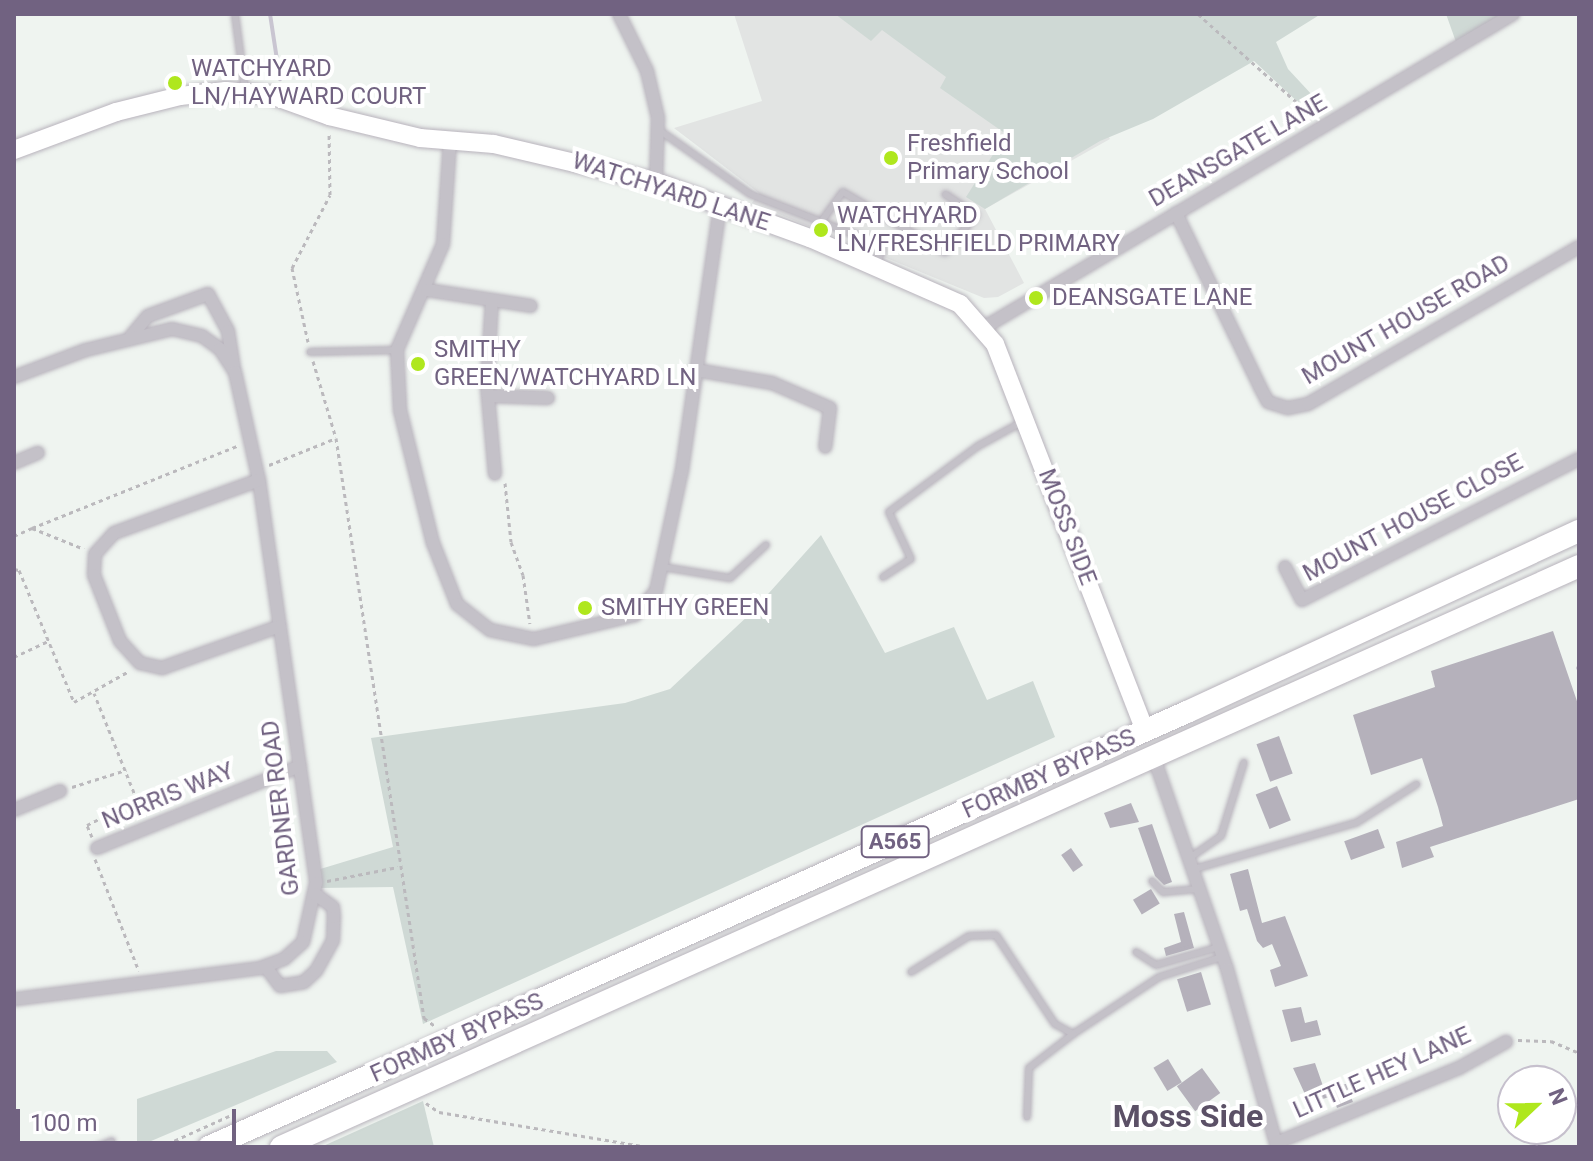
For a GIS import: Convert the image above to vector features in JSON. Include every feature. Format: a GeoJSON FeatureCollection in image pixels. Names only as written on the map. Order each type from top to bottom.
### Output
{"type":"FeatureCollection","features":[{"type":"Feature","properties":{"kind":"highway","name":"FORMBY BYPASS"},"geometry":{"type":"LineString","coordinates":[[209,1147],[1145,730],[1579,531]]}},
{"type":"Feature","properties":{"kind":"highway","name":"FORMBY BYPASS"},"geometry":{"type":"LineString","coordinates":[[281,1147],[1579,566]]}},
{"type":"Feature","properties":{"kind":"street"},"geometry":{"type":"LineString","coordinates":[[619,14],[647,71],[658,130],[656,182]]}},
{"type":"Feature","properties":{"kind":"street","name":"DEANSGATE LANE"},"geometry":{"type":"LineString","coordinates":[[985,327],[1513,14]]}},
{"type":"Feature","properties":{"kind":"street","name":"WATCHYARD LANE"},"geometry":{"type":"LineString","coordinates":[[14,150],[180,96],[245,92],[271,95],[329,116],[450,141],[565,158],[656,182],[876,266],[960,304],[985,327]]}},
{"type":"Feature","properties":{"kind":"street"},"geometry":{"type":"LineString","coordinates":[[450,141],[443,244],[427,290],[397,350],[400,410],[433,543],[457,604],[490,630],[534,639],[635,615],[656,591],[663,567],[696,370],[720,205]]}},
{"type":"Feature","properties":{"kind":"street","name":"MOUNT HOUSE ROAD"},"geometry":{"type":"LineString","coordinates":[[1176,213],[1268,402],[1288,408],[1308,404],[1579,247]]}},
{"type":"Feature","properties":{"kind":"street"},"geometry":{"type":"LineString","coordinates":[[427,290],[531,306]]}},
{"type":"Feature","properties":{"kind":"street","name":"GARDNER ROAD"},"geometry":{"type":"LineString","coordinates":[[14,999],[265,966],[284,959],[303,942],[315,888],[258,475],[228,331],[208,294],[148,316],[129,338]]}},
{"type":"Feature","properties":{"kind":"street"},"geometry":{"type":"LineString","coordinates":[[492,300],[488,396],[495,474]]}},
{"type":"Feature","properties":{"kind":"street","name":"MOSS SIDE"},"geometry":{"type":"LineString","coordinates":[[985,327],[1025,420],[1145,730]]}},
{"type":"Feature","properties":{"kind":"street","name":"GARDNER ROAD"},"geometry":{"type":"LineString","coordinates":[[16,372],[129,338],[172,329],[202,336],[220,349],[235,372]]}},
{"type":"Feature","properties":{"kind":"street"},"geometry":{"type":"LineString","coordinates":[[696,370],[772,383],[830,408],[825,447]]}},
{"type":"Feature","properties":{"kind":"street"},"geometry":{"type":"LineString","coordinates":[[488,396],[548,398]]}},
{"type":"Feature","properties":{"kind":"street"},"geometry":{"type":"LineString","coordinates":[[14,463],[38,453]]}},
{"type":"Feature","properties":{"kind":"street","name":"MOUNT HOUSE CLOSE"},"geometry":{"type":"LineString","coordinates":[[1285,567],[1302,600],[1579,459]]}},
{"type":"Feature","properties":{"kind":"street"},"geometry":{"type":"LineString","coordinates":[[258,475],[114,533],[95,554],[94,575],[120,641],[140,663],[162,668],[280,626]]}},
{"type":"Feature","properties":{"kind":"street"},"geometry":{"type":"LineString","coordinates":[[1154,758],[1201,889],[1273,1146]]}},
{"type":"Feature","properties":{"kind":"street","name":"NORRIS WAY"},"geometry":{"type":"LineString","coordinates":[[97,848],[300,766]]}},
{"type":"Feature","properties":{"kind":"street"},"geometry":{"type":"LineString","coordinates":[[14,810],[60,791]]}},
{"type":"Feature","properties":{"kind":"street"},"geometry":{"type":"LineString","coordinates":[[265,966],[280,986],[304,982],[316,971],[333,940],[334,917],[333,907],[315,888]]}},
{"type":"Feature","properties":{"kind":"street","name":"LITTLE HEY LANE"},"geometry":{"type":"LineString","coordinates":[[1273,1146],[1459,1068],[1506,1042]]}},
{"type":"Feature","properties":{"kind":"lane"},"geometry":{"type":"LineString","coordinates":[[235,14],[245,92]]}},
{"type":"Feature","properties":{"kind":"lane"},"geometry":{"type":"LineString","coordinates":[[658,130],[750,194],[878,244],[876,266]]}},
{"type":"Feature","properties":{"kind":"lane"},"geometry":{"type":"LineString","coordinates":[[821,222],[843,192],[945,252],[976,215],[945,194]]}},
{"type":"Feature","properties":{"kind":"lane"},"geometry":{"type":"LineString","coordinates":[[310,352],[397,350]]}},
{"type":"Feature","properties":{"kind":"lane"},"geometry":{"type":"LineString","coordinates":[[883,577],[911,559],[889,512],[978,446],[1025,420]]}},
{"type":"Feature","properties":{"kind":"lane"},"geometry":{"type":"LineString","coordinates":[[663,567],[730,578],[766,545]]}},
{"type":"Feature","properties":{"kind":"lane"},"geometry":{"type":"LineString","coordinates":[[1193,863],[1221,836],[1244,762]]}},
{"type":"Feature","properties":{"kind":"lane"},"geometry":{"type":"LineString","coordinates":[[1193,863],[1356,823],[1417,784]]}},
{"type":"Feature","properties":{"kind":"lane"},"geometry":{"type":"LineString","coordinates":[[1152,881],[1163,892],[1201,889]]}},
{"type":"Feature","properties":{"kind":"lane"},"geometry":{"type":"LineString","coordinates":[[911,972],[969,936],[996,935],[1055,1024],[1073,1034]]}},
{"type":"Feature","properties":{"kind":"lane"},"geometry":{"type":"LineString","coordinates":[[1136,952],[1156,965],[1220,952]]}},
{"type":"Feature","properties":{"kind":"lane"},"geometry":{"type":"LineString","coordinates":[[1027,1117],[1029,1068],[1073,1034],[1159,977],[1220,952]]}},
{"type":"Feature","properties":{"kind":"lane"},"geometry":{"type":"LineString","coordinates":[[98,1147],[112,1141]]}},
{"type":"Feature","properties":{"kind":"path"},"geometry":{"type":"LineString","coordinates":[[1198,14],[1325,127]]}},
{"type":"Feature","properties":{"kind":"path"},"geometry":{"type":"LineString","coordinates":[[329,116],[330,195],[292,268],[310,352],[336,438],[424,1018],[438,1028]]}},
{"type":"Feature","properties":{"kind":"path"},"geometry":{"type":"LineString","coordinates":[[258,475],[336,438]]}},
{"type":"Feature","properties":{"kind":"path"},"geometry":{"type":"LineString","coordinates":[[14,536],[250,441]]}},
{"type":"Feature","properties":{"kind":"path"},"geometry":{"type":"LineString","coordinates":[[495,474],[505,477],[511,542],[523,575],[534,639]]}},
{"type":"Feature","properties":{"kind":"path"},"geometry":{"type":"LineString","coordinates":[[32,528],[95,554]]}},
{"type":"Feature","properties":{"kind":"path"},"geometry":{"type":"LineString","coordinates":[[14,569],[19,570],[74,702],[117,681],[140,663]]}},
{"type":"Feature","properties":{"kind":"path"},"geometry":{"type":"LineString","coordinates":[[14,657],[49,641]]}},
{"type":"Feature","properties":{"kind":"path"},"geometry":{"type":"LineString","coordinates":[[60,791],[126,770]]}},
{"type":"Feature","properties":{"kind":"path"},"geometry":{"type":"LineString","coordinates":[[315,888],[399,867]]}},
{"type":"Feature","properties":{"kind":"path"},"geometry":{"type":"LineString","coordinates":[[1506,1042],[1528,1037],[1579,1053]]}},
{"type":"Feature","properties":{"kind":"path"},"geometry":{"type":"LineString","coordinates":[[423,1101],[439,1112],[648,1147]]}},
{"type":"Feature","properties":{"kind":"shaded area","name":"Freshfield Primary School"},"geometry":{"type":"Polygon","coordinates":[[[734,14],[1039,14],[1110,139],[985,209],[1024,283],[998,297],[984,298],[752,203],[759,193],[674,128],[762,101],[734,14]]]}},
{"type":"Feature","properties":{"kind":"shaded area"},"geometry":{"type":"Polygon","coordinates":[[[835,14],[1321,14],[1276,42],[1288,69],[1327,111],[1316,119],[1254,61],[1153,119],[1100,141],[985,209],[966,197],[1006,134],[940,88],[946,77],[882,30],[871,41],[835,14]]]}},
{"type":"Feature","properties":{"kind":"shaded area"},"geometry":{"type":"Polygon","coordinates":[[[1446,14],[1503,14],[1456,42],[1446,14]]]}},
{"type":"Feature","properties":{"kind":"shaded area"},"geometry":{"type":"Polygon","coordinates":[[[821,535],[885,653],[954,627],[987,700],[1033,681],[1055,737],[423,1024],[393,887],[319,888],[317,870],[393,847],[371,738],[625,703],[670,689],[751,613],[821,535]]]}},
{"type":"Feature","properties":{"kind":"shaded area"},"geometry":{"type":"Polygon","coordinates":[[[276,1051],[327,1051],[337,1062],[137,1147],[137,1099],[276,1051]]]}},
{"type":"Feature","properties":{"kind":"shaded area"},"geometry":{"type":"Polygon","coordinates":[[[423,1101],[434,1147],[321,1147],[423,1101]]]}},
{"type":"Feature","properties":{"kind":"building"},"geometry":{"type":"Polygon","coordinates":[[[1553,631],[1579,707],[1579,799],[1430,847],[1434,857],[1402,868],[1396,842],[1443,826],[1438,807],[1422,758],[1371,775],[1353,715],[1435,687],[1431,671],[1553,631]]]}},
{"type":"Feature","properties":{"kind":"building"},"geometry":{"type":"Polygon","coordinates":[[[1279,736],[1293,774],[1270,782],[1256,744],[1279,736]]]}},
{"type":"Feature","properties":{"kind":"building"},"geometry":{"type":"Polygon","coordinates":[[[1277,786],[1291,820],[1270,829],[1256,795],[1277,786]]]}},
{"type":"Feature","properties":{"kind":"building"},"geometry":{"type":"Polygon","coordinates":[[[1131,803],[1139,822],[1110,828],[1104,813],[1131,803]]]}},
{"type":"Feature","properties":{"kind":"building"},"geometry":{"type":"Polygon","coordinates":[[[1152,824],[1172,882],[1164,885],[1155,876],[1138,828],[1152,824]]]}},
{"type":"Feature","properties":{"kind":"building"},"geometry":{"type":"Polygon","coordinates":[[[1378,829],[1385,848],[1351,860],[1344,841],[1378,829]]]}},
{"type":"Feature","properties":{"kind":"building"},"geometry":{"type":"Polygon","coordinates":[[[1071,848],[1083,865],[1073,872],[1061,855],[1071,848]]]}},
{"type":"Feature","properties":{"kind":"building"},"geometry":{"type":"Polygon","coordinates":[[[1248,869],[1262,923],[1285,916],[1308,976],[1275,987],[1270,970],[1281,966],[1272,944],[1263,948],[1257,941],[1247,909],[1240,911],[1230,874],[1248,869]]]}},
{"type":"Feature","properties":{"kind":"building"},"geometry":{"type":"Polygon","coordinates":[[[1151,889],[1160,904],[1142,914],[1133,900],[1151,889]]]}},
{"type":"Feature","properties":{"kind":"building"},"geometry":{"type":"Polygon","coordinates":[[[1184,912],[1194,948],[1166,956],[1164,948],[1181,942],[1174,914],[1184,912]]]}},
{"type":"Feature","properties":{"kind":"building"},"geometry":{"type":"Polygon","coordinates":[[[1201,972],[1211,1005],[1187,1012],[1177,979],[1201,972]]]}},
{"type":"Feature","properties":{"kind":"building"},"geometry":{"type":"Polygon","coordinates":[[[1301,1007],[1305,1023],[1317,1020],[1321,1035],[1291,1042],[1282,1010],[1301,1007]]]}},
{"type":"Feature","properties":{"kind":"building"},"geometry":{"type":"Polygon","coordinates":[[[1168,1059],[1182,1082],[1167,1091],[1153,1068],[1168,1059]]]}},
{"type":"Feature","properties":{"kind":"building"},"geometry":{"type":"Polygon","coordinates":[[[1315,1063],[1323,1086],[1346,1084],[1353,1102],[1337,1108],[1333,1096],[1309,1103],[1293,1068],[1315,1063]]]}},
{"type":"Feature","properties":{"kind":"building"},"geometry":{"type":"Polygon","coordinates":[[[1202,1068],[1220,1093],[1195,1111],[1177,1086],[1202,1068]]]}},
{"type":"Feature","properties":{"kind":"waterway"},"geometry":{"type":"LineString","coordinates":[[270,14],[280,79]]}},
{"type":"Feature","properties":{"kind":"place","name":"WATCHYARD LN/HAYWARD COURT"},"geometry":{"type":"Point","coordinates":[175,83]}},
{"type":"Feature","properties":{"kind":"place","name":"Freshfield Primary School"},"geometry":{"type":"Point","coordinates":[891,158]}},
{"type":"Feature","properties":{"kind":"place","name":"WATCHYARD LN/FRESHFIELD PRIMARY"},"geometry":{"type":"Point","coordinates":[821,230]}},
{"type":"Feature","properties":{"kind":"place","name":"DEANSGATE LANE"},"geometry":{"type":"Point","coordinates":[1036,298]}},
{"type":"Feature","properties":{"kind":"place","name":"SMITHY GREEN/WATCHYARD LN"},"geometry":{"type":"Point","coordinates":[418,364]}},
{"type":"Feature","properties":{"kind":"place","name":"SMITHY GREEN"},"geometry":{"type":"Point","coordinates":[585,608]}},
{"type":"Feature","properties":{"kind":"district","name":"Moss Side"},"geometry":{"type":"Point","coordinates":[1188,1116]}}]}
